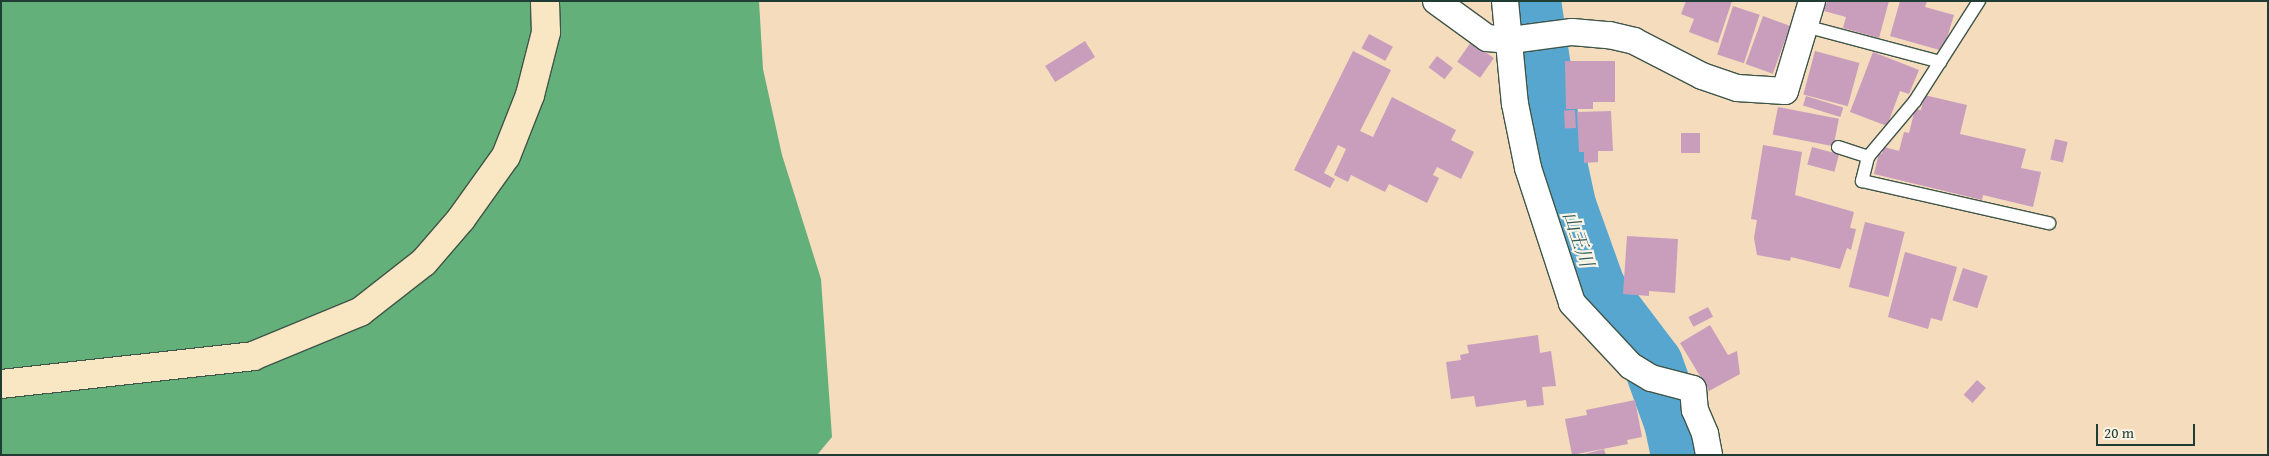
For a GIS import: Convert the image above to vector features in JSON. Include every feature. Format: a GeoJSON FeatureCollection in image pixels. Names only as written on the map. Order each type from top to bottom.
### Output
{"type":"FeatureCollection","features":[{"type":"Feature","properties":{"kind":"street"},"geometry":{"type":"LineString","coordinates":[[1,384],[253,356],[360,312],[424,262],[461,219],[506,156],[530,95],[546,32],[544,1]]}},
{"type":"Feature","properties":{"kind":"street"},"geometry":{"type":"LineString","coordinates":[[1436,1],[1488,38],[1509,40],[1544,34],[1572,32],[1609,35],[1634,41],[1702,76],[1738,88],[1785,91],[1809,14]]}},
{"type":"Feature","properties":{"kind":"street"},"geometry":{"type":"LineString","coordinates":[[1505,1],[1515,104],[1528,168],[1572,303],[1631,366],[1651,378],[1693,389],[1695,410],[1709,455]]}},
{"type":"Feature","properties":{"kind":"lane"},"geometry":{"type":"LineString","coordinates":[[1979,1],[1915,101],[1868,157],[1862,181],[2049,223]]}},
{"type":"Feature","properties":{"kind":"lane"},"geometry":{"type":"LineString","coordinates":[[1809,14],[1940,62]]}},
{"type":"Feature","properties":{"kind":"lane"},"geometry":{"type":"LineString","coordinates":[[1838,147],[1868,157]]}},
{"type":"Feature","properties":{"kind":"green space"},"geometry":{"type":"Polygon","coordinates":[[[1,1],[759,1],[763,69],[782,155],[821,279],[832,437],[817,455],[1,455],[1,1]]]}},
{"type":"Feature","properties":{"kind":"building"},"geometry":{"type":"Polygon","coordinates":[[[1686,1],[1732,1],[1718,43],[1689,32],[1694,19],[1681,14],[1686,1]]]}},
{"type":"Feature","properties":{"kind":"building"},"geometry":{"type":"Polygon","coordinates":[[[1827,1],[1889,1],[1879,38],[1843,28],[1846,17],[1824,11],[1827,1]]]}},
{"type":"Feature","properties":{"kind":"building"},"geometry":{"type":"Polygon","coordinates":[[[1900,1],[1927,1],[1925,7],[1954,15],[1943,51],[1890,36],[1900,1]]]}},
{"type":"Feature","properties":{"kind":"building"},"geometry":{"type":"Polygon","coordinates":[[[1733,6],[1760,15],[1744,63],[1717,55],[1733,6]]]}},
{"type":"Feature","properties":{"kind":"building"},"geometry":{"type":"Polygon","coordinates":[[[1763,16],[1790,26],[1773,74],[1746,64],[1763,16]]]}},
{"type":"Feature","properties":{"kind":"building"},"geometry":{"type":"Polygon","coordinates":[[[1369,34],[1393,47],[1385,61],[1361,48],[1369,34]]]}},
{"type":"Feature","properties":{"kind":"building"},"geometry":{"type":"Polygon","coordinates":[[[1085,41],[1095,57],[1055,82],[1045,66],[1085,41]]]}},
{"type":"Feature","properties":{"kind":"building"},"geometry":{"type":"Polygon","coordinates":[[[1471,42],[1494,58],[1480,78],[1457,62],[1471,42]]]}},
{"type":"Feature","properties":{"kind":"building"},"geometry":{"type":"Polygon","coordinates":[[[1353,51],[1391,70],[1360,131],[1373,137],[1392,97],[1456,130],[1451,140],[1474,152],[1461,179],[1437,167],[1433,175],[1439,178],[1427,203],[1389,184],[1385,192],[1351,175],[1348,182],[1334,175],[1346,149],[1338,145],[1324,173],[1335,179],[1330,188],[1294,170],[1353,51]]]}},
{"type":"Feature","properties":{"kind":"building"},"geometry":{"type":"Polygon","coordinates":[[[1815,51],[1859,63],[1848,106],[1803,94],[1815,51]]]}},
{"type":"Feature","properties":{"kind":"building"},"geometry":{"type":"Polygon","coordinates":[[[1873,52],[1919,70],[1909,94],[1900,91],[1887,126],[1850,112],[1873,52]]]}},
{"type":"Feature","properties":{"kind":"building"},"geometry":{"type":"Polygon","coordinates":[[[1437,56],[1453,68],[1445,79],[1429,67],[1437,56]]]}},
{"type":"Feature","properties":{"kind":"building"},"geometry":{"type":"Polygon","coordinates":[[[1565,61],[1615,61],[1615,102],[1593,102],[1593,109],[1566,109],[1565,61]]]}},
{"type":"Feature","properties":{"kind":"building"},"geometry":{"type":"Polygon","coordinates":[[[1924,95],[1967,105],[1960,134],[2026,149],[2021,168],[2041,172],[2033,207],[1983,195],[1982,200],[1874,174],[1879,153],[1882,154],[1884,147],[1899,151],[1904,132],[1909,133],[1915,109],[1921,110],[1924,95]]]}},
{"type":"Feature","properties":{"kind":"building"},"geometry":{"type":"Polygon","coordinates":[[[1806,96],[1843,107],[1840,117],[1803,106],[1806,96]]]}},
{"type":"Feature","properties":{"kind":"building"},"geometry":{"type":"Polygon","coordinates":[[[1778,107],[1839,119],[1834,146],[1773,134],[1778,107]]]}},
{"type":"Feature","properties":{"kind":"building"},"geometry":{"type":"Polygon","coordinates":[[[1575,110],[1576,128],[1565,129],[1564,111],[1575,110]]]}},
{"type":"Feature","properties":{"kind":"building"},"geometry":{"type":"Polygon","coordinates":[[[1611,111],[1613,151],[1598,151],[1598,162],[1584,163],[1584,152],[1579,152],[1577,112],[1611,111]]]}},
{"type":"Feature","properties":{"kind":"building"},"geometry":{"type":"Polygon","coordinates":[[[1681,133],[1700,133],[1700,153],[1681,153],[1681,133]]]}},
{"type":"Feature","properties":{"kind":"building"},"geometry":{"type":"Polygon","coordinates":[[[2055,139],[2068,142],[2063,162],[2050,159],[2055,139]]]}},
{"type":"Feature","properties":{"kind":"building"},"geometry":{"type":"Polygon","coordinates":[[[1763,145],[1802,152],[1795,195],[1854,212],[1850,228],[1856,229],[1851,250],[1847,248],[1840,269],[1791,257],[1790,261],[1757,255],[1754,238],[1757,220],[1751,219],[1763,145]]]}},
{"type":"Feature","properties":{"kind":"building"},"geometry":{"type":"Polygon","coordinates":[[[1812,147],[1839,154],[1834,172],[1807,164],[1812,147]]]}},
{"type":"Feature","properties":{"kind":"building"},"geometry":{"type":"Polygon","coordinates":[[[1865,222],[1905,232],[1889,297],[1849,287],[1865,222]]]}},
{"type":"Feature","properties":{"kind":"building"},"geometry":{"type":"Polygon","coordinates":[[[1627,236],[1678,239],[1675,293],[1649,291],[1649,296],[1623,294],[1627,236]]]}},
{"type":"Feature","properties":{"kind":"building"},"geometry":{"type":"Polygon","coordinates":[[[1905,252],[1957,267],[1942,321],[1931,318],[1928,329],[1888,317],[1905,252]]]}},
{"type":"Feature","properties":{"kind":"building"},"geometry":{"type":"Polygon","coordinates":[[[1963,268],[1988,276],[1977,308],[1952,300],[1963,268]]]}},
{"type":"Feature","properties":{"kind":"building"},"geometry":{"type":"Polygon","coordinates":[[[1708,307],[1713,317],[1693,327],[1688,317],[1708,307]]]}},
{"type":"Feature","properties":{"kind":"building"},"geometry":{"type":"Polygon","coordinates":[[[1710,325],[1728,355],[1737,351],[1740,374],[1709,391],[1680,343],[1710,325]]]}},
{"type":"Feature","properties":{"kind":"building"},"geometry":{"type":"Polygon","coordinates":[[[1538,335],[1540,353],[1551,351],[1556,386],[1542,387],[1544,405],[1527,407],[1526,400],[1476,407],[1474,396],[1451,399],[1446,362],[1461,360],[1460,355],[1469,353],[1467,345],[1538,335]]]}},
{"type":"Feature","properties":{"kind":"building"},"geometry":{"type":"Polygon","coordinates":[[[1977,380],[1986,388],[1973,403],[1964,395],[1977,380]]]}},
{"type":"Feature","properties":{"kind":"building"},"geometry":{"type":"Polygon","coordinates":[[[1635,400],[1642,437],[1627,440],[1628,444],[1572,455],[1565,419],[1587,415],[1586,410],[1635,400]]]}},
{"type":"Feature","properties":{"kind":"building"},"geometry":{"type":"Polygon","coordinates":[[[1604,449],[1606,455],[1585,455],[1585,454],[1604,449]]]}},
{"type":"Feature","properties":{"kind":"waterway","name":"山王川"},"geometry":{"type":"LineString","coordinates":[[1531,1],[1551,135],[1566,205],[1596,289],[1653,364],[1674,422],[1681,455]]}}]}
